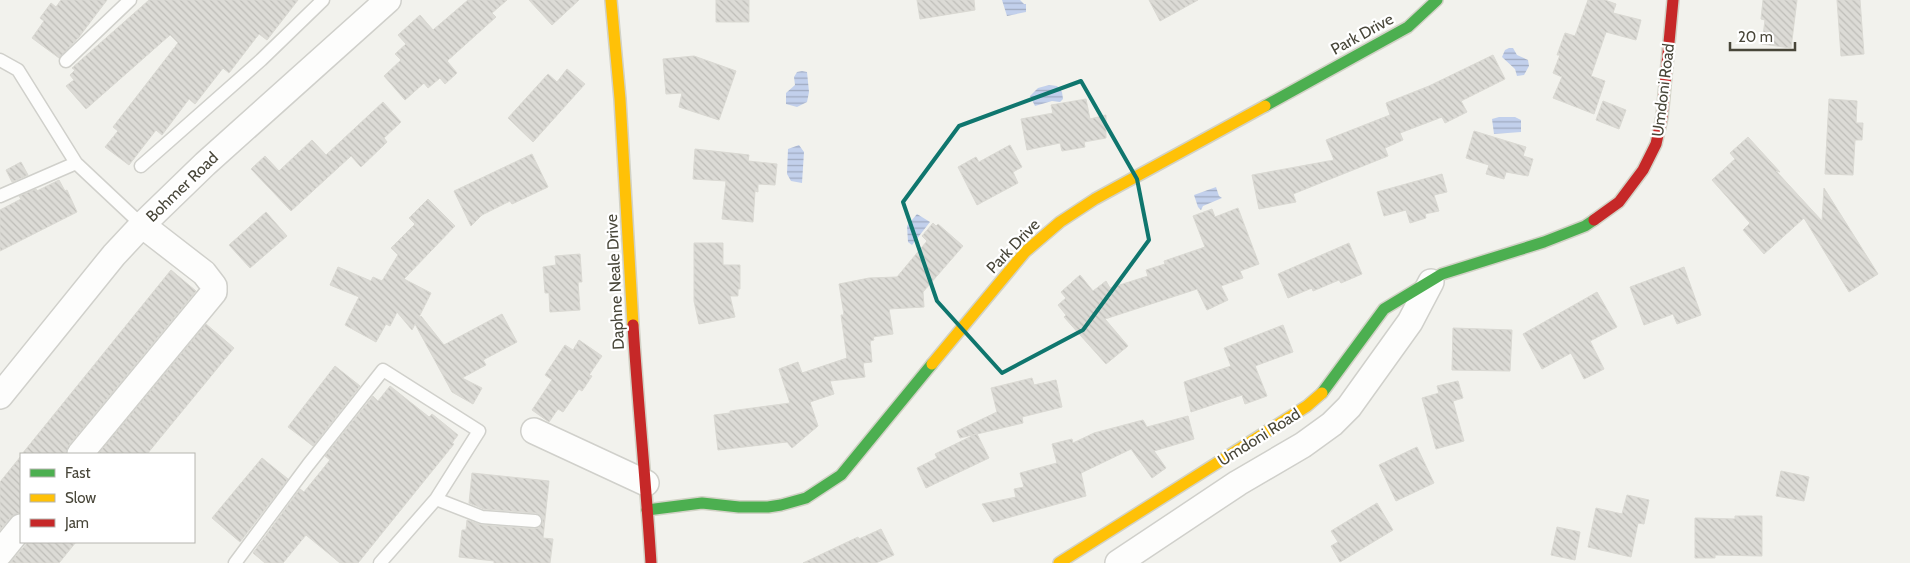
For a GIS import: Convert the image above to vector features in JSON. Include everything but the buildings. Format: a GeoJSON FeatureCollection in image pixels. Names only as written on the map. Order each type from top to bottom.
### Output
{"type":"FeatureCollection","features":[{"type":"Feature","properties":{"kind":"street","name":"Bohmer Road"},"geometry":{"type":"LineString","coordinates":[[0,396],[114,254],[142,225],[205,164],[388,0]]}},
{"type":"Feature","properties":{"kind":"street","name":"Daphne Neale Drive"},"geometry":{"type":"LineString","coordinates":[[611,0],[620,99],[640,424],[651,563]]}},
{"type":"Feature","properties":{"kind":"street","name":"Park Drive"},"geometry":{"type":"LineString","coordinates":[[648,510],[698,503],[767,508],[804,499],[824,488],[841,475],[1025,252],[1060,222],[1095,199],[1408,28],[1437,0]]}},
{"type":"Feature","properties":{"kind":"street","name":"Umdoni Road"},"geometry":{"type":"LineString","coordinates":[[1059,563],[1307,406],[1319,396],[1335,376],[1384,309],[1442,274],[1544,242],[1585,226],[1619,202],[1643,170],[1659,135],[1673,0]]}},
{"type":"Feature","properties":{"kind":"street"},"geometry":{"type":"LineString","coordinates":[[81,453],[214,292],[214,286],[204,273],[142,225]]}},
{"type":"Feature","properties":{"kind":"street","name":"Umdoni Road"},"geometry":{"type":"LineString","coordinates":[[1118,563],[1238,483],[1303,445],[1332,424],[1349,407],[1410,322],[1431,282]]}},
{"type":"Feature","properties":{"kind":"street"},"geometry":{"type":"LineString","coordinates":[[534,431],[646,483]]}},
{"type":"Feature","properties":{"kind":"street"},"geometry":{"type":"LineString","coordinates":[[0,553],[20,527]]}},
{"type":"Feature","properties":{"kind":"lane"},"geometry":{"type":"LineString","coordinates":[[66,60],[130,0]]}},
{"type":"Feature","properties":{"kind":"lane"},"geometry":{"type":"LineString","coordinates":[[141,166],[261,60],[323,0]]}},
{"type":"Feature","properties":{"kind":"lane"},"geometry":{"type":"LineString","coordinates":[[0,60],[18,70],[76,163],[142,225]]}},
{"type":"Feature","properties":{"kind":"lane"},"geometry":{"type":"LineString","coordinates":[[0,196],[76,163]]}},
{"type":"Feature","properties":{"kind":"lane"},"geometry":{"type":"LineString","coordinates":[[234,563],[383,370],[479,431],[436,499],[380,563]]}},
{"type":"Feature","properties":{"kind":"lane"},"geometry":{"type":"LineString","coordinates":[[436,499],[482,517],[535,521]]}},
{"type":"Feature","properties":{"kind":"highlighted area"},"geometry":{"type":"Polygon","coordinates":[[[1081,81],[1137,179],[1149,240],[1083,330],[1002,373],[937,301],[903,202],[959,126],[1081,81]]]}},
{"type":"Feature","properties":{"kind":"water"},"geometry":{"type":"Polygon","coordinates":[[[1002,0],[1020,0],[1026,4],[1026,12],[1007,16],[1002,0]]]}},
{"type":"Feature","properties":{"kind":"water"},"geometry":{"type":"Polygon","coordinates":[[[1513,48],[1517,55],[1528,60],[1529,66],[1524,75],[1517,76],[1515,69],[1502,57],[1505,50],[1513,48]]]}},
{"type":"Feature","properties":{"kind":"water"},"geometry":{"type":"Polygon","coordinates":[[[797,72],[807,72],[809,92],[807,102],[797,107],[786,104],[786,93],[795,85],[794,77],[797,72]]]}},
{"type":"Feature","properties":{"kind":"water"},"geometry":{"type":"Polygon","coordinates":[[[1049,85],[1057,86],[1062,92],[1063,99],[1060,102],[1052,101],[1035,106],[1030,96],[1038,88],[1049,85]]]}},
{"type":"Feature","properties":{"kind":"water"},"geometry":{"type":"Polygon","coordinates":[[[1515,117],[1521,120],[1521,132],[1494,134],[1492,119],[1515,117]]]}},
{"type":"Feature","properties":{"kind":"water"},"geometry":{"type":"Polygon","coordinates":[[[799,145],[804,152],[802,183],[791,181],[787,174],[788,149],[799,145]]]}},
{"type":"Feature","properties":{"kind":"water"},"geometry":{"type":"Polygon","coordinates":[[[1216,187],[1219,196],[1222,198],[1203,206],[1201,210],[1194,195],[1216,187]]]}},
{"type":"Feature","properties":{"kind":"water"},"geometry":{"type":"Polygon","coordinates":[[[917,214],[930,222],[912,245],[908,242],[907,226],[917,214]]]}},
{"type":"Feature","properties":{"kind":"traffic: fast"},"geometry":{"type":"LineString","coordinates":[[1265,106],[1408,27],[1437,0]]}},
{"type":"Feature","properties":{"kind":"traffic: fast"},"geometry":{"type":"LineString","coordinates":[[1322,393],[1384,309],[1442,274],[1544,242],[1585,226],[1594,220]]}},
{"type":"Feature","properties":{"kind":"traffic: fast"},"geometry":{"type":"LineString","coordinates":[[647,510],[702,503],[739,507],[768,507],[806,498],[841,475],[932,364]]}},
{"type":"Feature","properties":{"kind":"traffic: slow"},"geometry":{"type":"LineString","coordinates":[[611,0],[620,99],[633,325]]}},
{"type":"Feature","properties":{"kind":"traffic: slow"},"geometry":{"type":"LineString","coordinates":[[932,364],[1025,252],[1060,222],[1095,199],[1265,106]]}},
{"type":"Feature","properties":{"kind":"traffic: slow"},"geometry":{"type":"LineString","coordinates":[[1059,563],[1307,406],[1322,393]]}},
{"type":"Feature","properties":{"kind":"traffic: jam"},"geometry":{"type":"LineString","coordinates":[[1594,220],[1619,202],[1643,170],[1656,144],[1662,117],[1673,0]]}},
{"type":"Feature","properties":{"kind":"traffic: jam"},"geometry":{"type":"LineString","coordinates":[[633,325],[651,563]]}}]}
